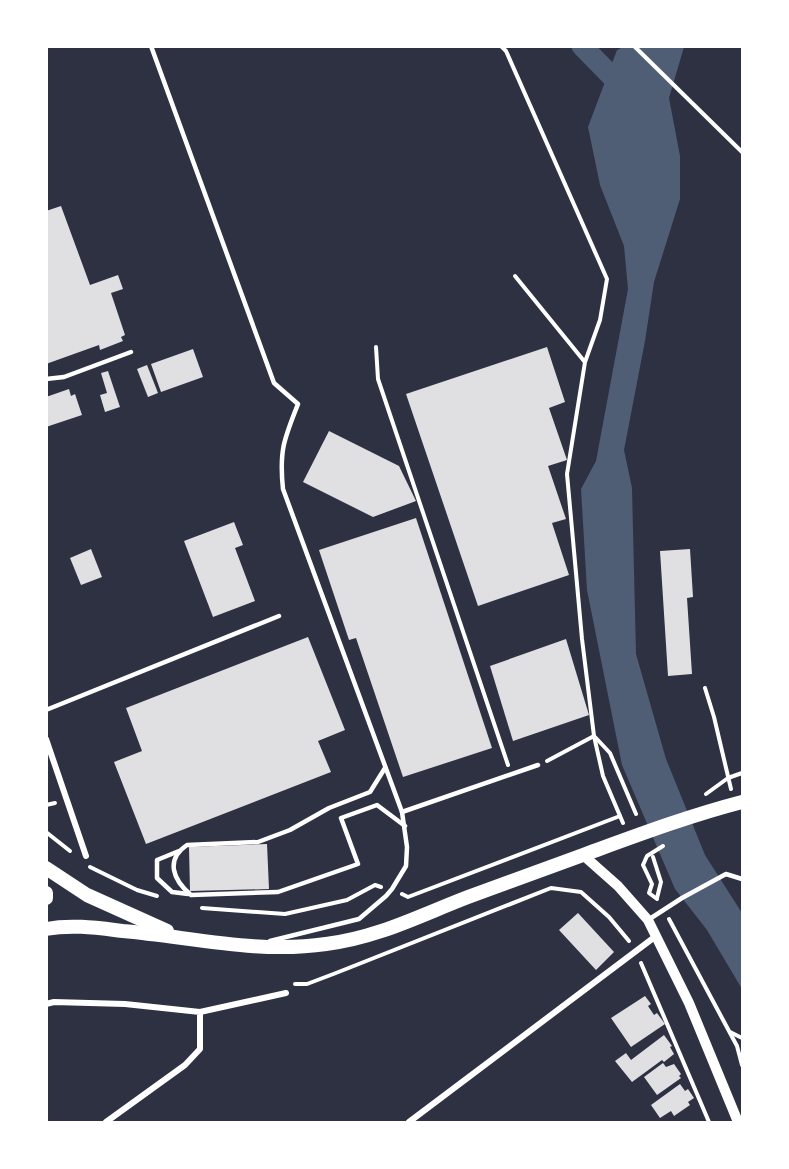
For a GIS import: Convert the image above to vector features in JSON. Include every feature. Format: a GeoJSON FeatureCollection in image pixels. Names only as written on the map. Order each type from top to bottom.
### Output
{"type":"FeatureCollection","features":[{"type":"Feature","properties":{"kind":"main road"},"geometry":{"type":"LineString","coordinates":[[46,929],[87,927],[177,936],[250,947],[308,946],[372,935],[459,900],[633,836],[738,803]]}},
{"type":"Feature","properties":{"kind":"main road"},"geometry":{"type":"LineString","coordinates":[[46,868],[87,895],[177,936]]}},
{"type":"Feature","properties":{"kind":"main road"},"geometry":{"type":"LineString","coordinates":[[46,892],[46,898]]}},
{"type":"Feature","properties":{"kind":"street"},"geometry":{"type":"LineString","coordinates":[[46,739],[86,856]]}},
{"type":"Feature","properties":{"kind":"street"},"geometry":{"type":"LineString","coordinates":[[583,855],[618,886],[648,920],[689,1003],[738,1122]]}},
{"type":"Feature","properties":{"kind":"street"},"geometry":{"type":"LineString","coordinates":[[409,1122],[656,936]]}},
{"type":"Feature","properties":{"kind":"street"},"geometry":{"type":"LineString","coordinates":[[46,1004],[54,1002],[125,1004],[200,1012],[286,993]]}},
{"type":"Feature","properties":{"kind":"street"},"geometry":{"type":"LineString","coordinates":[[106,1122],[185,1065],[200,1049],[200,1012]]}},
{"type":"Feature","properties":{"kind":"lane"},"geometry":{"type":"LineString","coordinates":[[151,46],[274,383],[298,404],[285,437],[280,462],[283,489],[402,812],[405,826],[406,866],[392,889],[359,919],[250,947]]}},
{"type":"Feature","properties":{"kind":"lane"},"geometry":{"type":"LineString","coordinates":[[46,379],[64,377],[131,352]]}},
{"type":"Feature","properties":{"kind":"lane"},"geometry":{"type":"LineString","coordinates":[[46,710],[279,616]]}},
{"type":"Feature","properties":{"kind":"lane"},"geometry":{"type":"LineString","coordinates":[[402,812],[538,765]]}},
{"type":"Feature","properties":{"kind":"lane"},"geometry":{"type":"LineString","coordinates":[[385,768],[370,792],[329,808],[290,830],[258,842],[187,845],[178,851],[168,853],[157,860],[158,878],[172,892],[191,895],[278,892],[358,864],[341,818],[377,805],[405,826]]}},
{"type":"Feature","properties":{"kind":"lane"},"geometry":{"type":"LineString","coordinates":[[178,851],[174,862],[175,879],[191,895]]}},
{"type":"Feature","properties":{"kind":"lane"},"geometry":{"type":"LineString","coordinates":[[648,920],[726,874],[742,879]]}},
{"type":"Feature","properties":{"kind":"path"},"geometry":{"type":"LineString","coordinates":[[501,46],[506,51],[607,279],[600,320],[585,362],[567,474],[582,639],[594,736],[603,776],[621,823]]}},
{"type":"Feature","properties":{"kind":"path"},"geometry":{"type":"LineString","coordinates":[[634,46],[742,152]]}},
{"type":"Feature","properties":{"kind":"path"},"geometry":{"type":"LineString","coordinates":[[515,276],[585,362]]}},
{"type":"Feature","properties":{"kind":"path"},"geometry":{"type":"LineString","coordinates":[[376,346],[378,379],[511,775]]}},
{"type":"Feature","properties":{"kind":"path"},"geometry":{"type":"LineString","coordinates":[[705,688],[728,778],[738,803]]}},
{"type":"Feature","properties":{"kind":"path"},"geometry":{"type":"LineString","coordinates":[[538,765],[594,736]]}},
{"type":"Feature","properties":{"kind":"path"},"geometry":{"type":"LineString","coordinates":[[594,736],[610,753],[636,814]]}},
{"type":"Feature","properties":{"kind":"path"},"geometry":{"type":"LineString","coordinates":[[700,798],[728,778],[742,772]]}},
{"type":"Feature","properties":{"kind":"path"},"geometry":{"type":"LineString","coordinates":[[653,857],[661,882],[657,898],[649,893],[652,884],[643,865],[647,856],[659,847],[669,844]]}},
{"type":"Feature","properties":{"kind":"path"},"geometry":{"type":"LineString","coordinates":[[289,984],[307,984],[551,888],[581,892],[609,916],[636,950],[709,1122]]}},
{"type":"Feature","properties":{"kind":"path"},"geometry":{"type":"LineString","coordinates":[[670,920],[737,1046],[742,1065]]}},
{"type":"Feature","properties":{"kind":"path"},"geometry":{"type":"LineString","coordinates":[[728,1031],[742,1038]]}},
{"type":"Feature","properties":{"kind":"water"},"geometry":{"type":"Polygon","coordinates":[[[623,47],[684,47],[669,98],[680,156],[680,199],[654,282],[624,450],[632,488],[636,654],[666,759],[705,855],[742,913],[742,989],[707,930],[675,889],[622,765],[587,590],[581,489],[596,461],[628,289],[624,246],[600,185],[588,127],[617,50],[623,47]]]}},
{"type":"Feature","properties":{"kind":"building"},"geometry":{"type":"Polygon","coordinates":[[[61,206],[90,285],[118,275],[123,289],[111,293],[125,335],[121,337],[123,341],[100,350],[99,345],[46,364],[46,211],[61,206]]]}},
{"type":"Feature","properties":{"kind":"building"},"geometry":{"type":"Polygon","coordinates":[[[547,347],[565,402],[549,408],[567,460],[548,466],[566,519],[552,523],[569,575],[478,606],[406,394],[547,347]]]}},
{"type":"Feature","properties":{"kind":"building"},"geometry":{"type":"Polygon","coordinates":[[[193,349],[203,377],[161,392],[151,364],[193,349]]]}},
{"type":"Feature","properties":{"kind":"building"},"geometry":{"type":"Polygon","coordinates":[[[147,365],[158,393],[148,397],[137,369],[147,365]]]}},
{"type":"Feature","properties":{"kind":"building"},"geometry":{"type":"Polygon","coordinates":[[[108,371],[120,407],[105,412],[100,395],[107,393],[101,373],[108,371]]]}},
{"type":"Feature","properties":{"kind":"building"},"geometry":{"type":"Polygon","coordinates":[[[69,389],[71,396],[75,394],[82,415],[46,427],[46,397],[69,389]]]}},
{"type":"Feature","properties":{"kind":"building"},"geometry":{"type":"Polygon","coordinates":[[[329,431],[399,466],[416,501],[373,517],[303,482],[329,431]]]}},
{"type":"Feature","properties":{"kind":"building"},"geometry":{"type":"Polygon","coordinates":[[[416,518],[492,748],[403,777],[356,638],[349,640],[319,550],[416,518]]]}},
{"type":"Feature","properties":{"kind":"building"},"geometry":{"type":"Polygon","coordinates":[[[234,522],[243,545],[235,548],[255,601],[213,617],[184,541],[234,522]]]}},
{"type":"Feature","properties":{"kind":"building"},"geometry":{"type":"Polygon","coordinates":[[[91,549],[102,577],[81,585],[70,558],[91,549]]]}},
{"type":"Feature","properties":{"kind":"building"},"geometry":{"type":"Polygon","coordinates":[[[690,549],[693,597],[687,598],[692,674],[668,676],[660,551],[690,549]]]}},
{"type":"Feature","properties":{"kind":"building"},"geometry":{"type":"Polygon","coordinates":[[[308,637],[345,730],[318,741],[331,772],[146,844],[114,762],[142,751],[126,708],[308,637]]]}},
{"type":"Feature","properties":{"kind":"building"},"geometry":{"type":"Polygon","coordinates":[[[566,639],[589,715],[513,741],[490,666],[566,639]]]}},
{"type":"Feature","properties":{"kind":"building"},"geometry":{"type":"Polygon","coordinates":[[[267,844],[269,889],[190,891],[189,847],[267,844]]]}},
{"type":"Feature","properties":{"kind":"building"},"geometry":{"type":"Polygon","coordinates":[[[578,913],[614,952],[596,970],[559,930],[578,913]]]}},
{"type":"Feature","properties":{"kind":"building"},"geometry":{"type":"Polygon","coordinates":[[[645,996],[651,1004],[648,1006],[654,1015],[657,1013],[665,1024],[631,1047],[611,1018],[645,996]]]}},
{"type":"Feature","properties":{"kind":"building"},"geometry":{"type":"Polygon","coordinates":[[[664,1035],[672,1046],[670,1047],[674,1054],[632,1082],[615,1061],[626,1053],[631,1060],[664,1035]]]}},
{"type":"Feature","properties":{"kind":"building"},"geometry":{"type":"Polygon","coordinates":[[[663,1063],[666,1067],[674,1064],[681,1078],[657,1095],[644,1077],[663,1063]]]}},
{"type":"Feature","properties":{"kind":"building"},"geometry":{"type":"Polygon","coordinates":[[[680,1084],[685,1091],[688,1089],[694,1098],[688,1102],[690,1105],[674,1116],[671,1111],[660,1118],[651,1105],[680,1084]]]}},
{"type":"Feature","properties":{"kind":"waterway"},"geometry":{"type":"LineString","coordinates":[[582,46],[629,94]]}}]}
